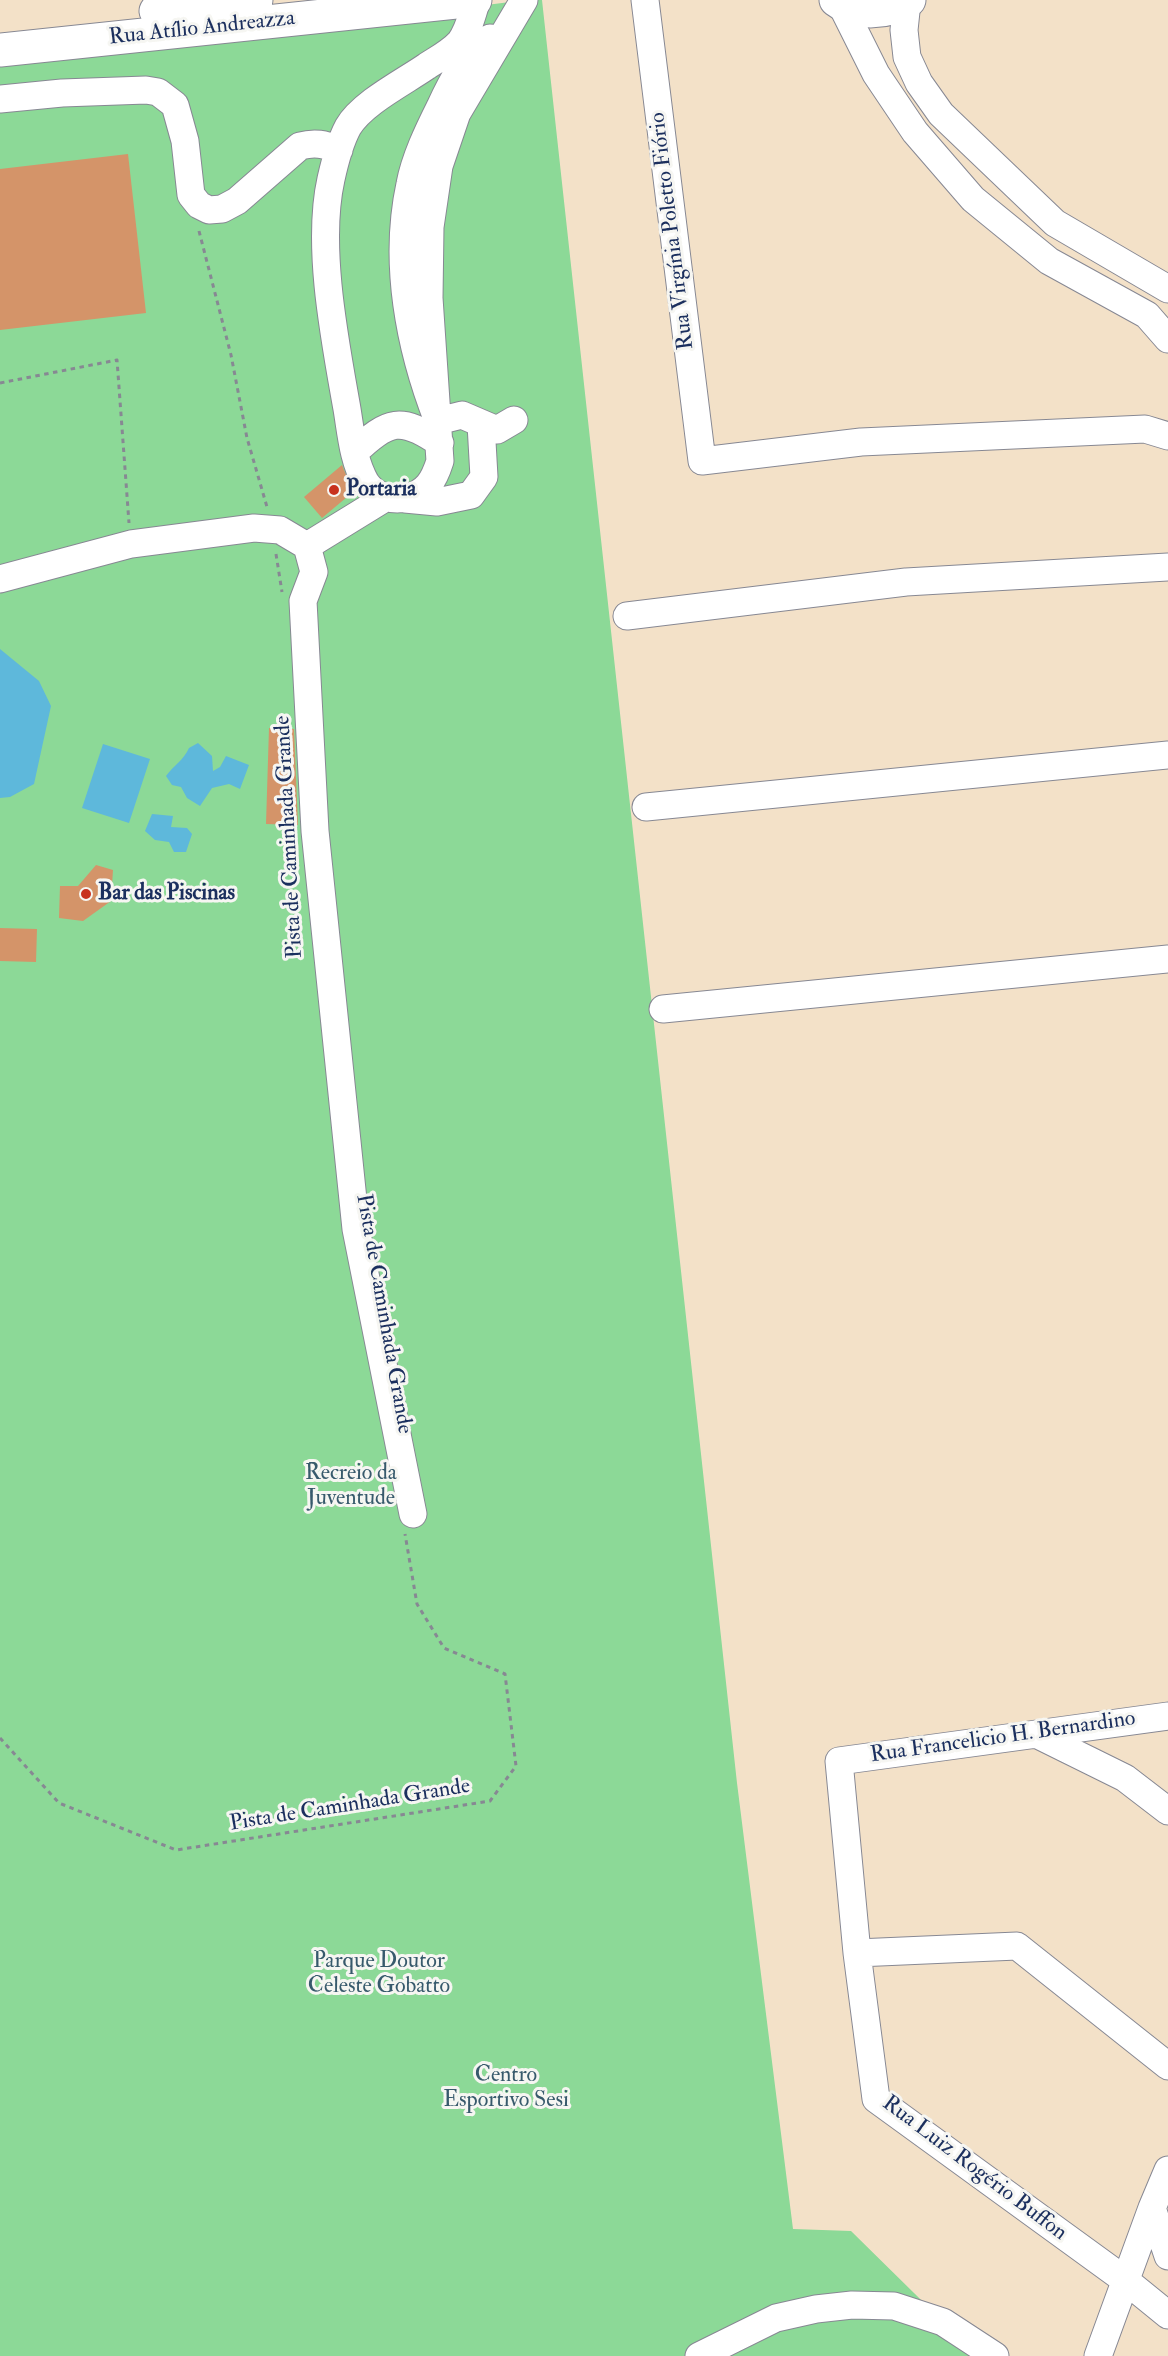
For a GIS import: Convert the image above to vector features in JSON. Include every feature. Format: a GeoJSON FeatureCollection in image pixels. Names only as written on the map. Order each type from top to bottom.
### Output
{"type":"FeatureCollection","features":[{"type":"Feature","properties":{"kind":"main road","name":"Rua Atílio Andreazza"},"geometry":{"type":"LineString","coordinates":[[0,28],[256,0]]}},
{"type":"Feature","properties":{"kind":"main road","name":"Rua Atílio Andreazza"},"geometry":{"type":"LineString","coordinates":[[0,50],[429,3],[476,0]]}},
{"type":"Feature","properties":{"kind":"main road"},"geometry":{"type":"LineString","coordinates":[[839,2],[857,9],[874,11],[891,9],[908,1]]}},
{"type":"Feature","properties":{"kind":"street"},"geometry":{"type":"LineString","coordinates":[[439,432],[414,348],[406,285],[403,222],[410,181],[430,128],[466,46],[476,0]]}},
{"type":"Feature","properties":{"kind":"street"},"geometry":{"type":"LineString","coordinates":[[308,546],[394,498],[422,493],[434,480],[440,461],[429,298],[430,227],[439,166],[457,113],[524,0]]}},
{"type":"Feature","properties":{"kind":"street","name":"Rua Virgínia Poletto Fiório"},"geometry":{"type":"LineString","coordinates":[[645,0],[702,461],[861,442],[1144,429],[1168,436]]}},
{"type":"Feature","properties":{"kind":"street"},"geometry":{"type":"LineString","coordinates":[[908,1],[904,30],[907,57],[919,82],[941,114],[1055,223],[1168,289]]}},
{"type":"Feature","properties":{"kind":"street"},"geometry":{"type":"LineString","coordinates":[[839,2],[882,84],[915,132],[973,199],[1049,261],[1147,315],[1168,339]]}},
{"type":"Feature","properties":{"kind":"street"},"geometry":{"type":"LineString","coordinates":[[481,424],[484,477],[471,495],[437,502],[394,498],[368,486],[358,467],[331,314],[327,262],[329,192],[339,150],[349,126],[363,110],[453,48],[486,41],[509,27]]}},
{"type":"Feature","properties":{"kind":"street"},"geometry":{"type":"LineString","coordinates":[[0,99],[62,93],[146,90],[191,195],[199,205],[209,210],[222,209],[237,201],[300,146],[311,143],[324,144],[339,150]]}},
{"type":"Feature","properties":{"kind":"street"},"geometry":{"type":"LineString","coordinates":[[355,452],[372,435],[387,426],[402,424],[439,432],[462,415],[497,430],[514,420]]}},
{"type":"Feature","properties":{"kind":"street"},"geometry":{"type":"LineString","coordinates":[[0,579],[131,544],[254,528],[273,532],[280,530],[308,546],[314,572],[303,601],[315,831],[356,1229],[408,1521]]}},
{"type":"Feature","properties":{"kind":"street"},"geometry":{"type":"LineString","coordinates":[[627,616],[906,582],[1168,567]]}},
{"type":"Feature","properties":{"kind":"street"},"geometry":{"type":"LineString","coordinates":[[646,807],[1168,755]]}},
{"type":"Feature","properties":{"kind":"street"},"geometry":{"type":"LineString","coordinates":[[663,1009],[1168,959]]}},
{"type":"Feature","properties":{"kind":"street","name":"Rua Francelicio H. Bernardino"},"geometry":{"type":"LineString","coordinates":[[839,1761],[1168,1716]]}},
{"type":"Feature","properties":{"kind":"street"},"geometry":{"type":"LineString","coordinates":[[1038,1735],[1125,1778],[1168,1811]]}},
{"type":"Feature","properties":{"kind":"street","name":"Rua Luiz Rogério Buffon"},"geometry":{"type":"LineString","coordinates":[[839,1761],[857,1953],[876,2099],[1125,2280],[1168,2315]]}},
{"type":"Feature","properties":{"kind":"street"},"geometry":{"type":"LineString","coordinates":[[857,1953],[1017,1946],[1168,2066]]}},
{"type":"Feature","properties":{"kind":"street"},"geometry":{"type":"LineString","coordinates":[[1094,2354],[1168,2170]]}},
{"type":"Feature","properties":{"kind":"street"},"geometry":{"type":"LineString","coordinates":[[1152,2208],[1168,2256]]}},
{"type":"Feature","properties":{"kind":"street"},"geometry":{"type":"LineString","coordinates":[[699,2356],[776,2318],[816,2309],[852,2305],[894,2306],[943,2322],[993,2355]]}},
{"type":"Feature","properties":{"kind":"path"},"geometry":{"type":"LineString","coordinates":[[191,195],[231,355],[247,438],[273,532],[284,603]]}},
{"type":"Feature","properties":{"kind":"path"},"geometry":{"type":"LineString","coordinates":[[0,383],[117,360],[130,533]]}},
{"type":"Feature","properties":{"kind":"path","name":"Pista de Caminhada Grande"},"geometry":{"type":"LineString","coordinates":[[0,1738],[58,1803],[176,1850],[490,1801],[516,1766],[505,1674],[444,1648],[417,1604],[408,1521]]}},
{"type":"Feature","properties":{"kind":"green space","name":"Recreio da Juventude"},"geometry":{"type":"Polygon","coordinates":[[[526,0],[542,0],[737,1783],[793,2229],[851,2231],[978,2356],[0,2356],[0,66],[526,0]]]}},
{"type":"Feature","properties":{"kind":"water"},"geometry":{"type":"Polygon","coordinates":[[[0,649],[39,681],[51,706],[34,784],[10,797],[0,798],[0,649]]]}},
{"type":"Feature","properties":{"kind":"water"},"geometry":{"type":"Polygon","coordinates":[[[198,743],[212,756],[213,771],[220,767],[226,756],[249,765],[240,789],[229,784],[212,788],[200,806],[187,798],[181,787],[172,785],[166,776],[189,748],[198,743]]]}},
{"type":"Feature","properties":{"kind":"water"},"geometry":{"type":"Polygon","coordinates":[[[103,744],[150,759],[129,823],[82,808],[103,744]]]}},
{"type":"Feature","properties":{"kind":"water"},"geometry":{"type":"Polygon","coordinates":[[[152,814],[173,816],[171,827],[187,828],[192,834],[186,852],[174,852],[169,842],[155,840],[145,831],[152,814]]]}},
{"type":"Feature","properties":{"kind":"building"},"geometry":{"type":"Polygon","coordinates":[[[128,154],[146,313],[0,330],[0,169],[128,154]]]}},
{"type":"Feature","properties":{"kind":"building","name":"Portaria"},"geometry":{"type":"Polygon","coordinates":[[[342,465],[353,492],[322,518],[304,497],[342,465]]]}},
{"type":"Feature","properties":{"kind":"building"},"geometry":{"type":"Polygon","coordinates":[[[269,728],[294,729],[298,825],[266,824],[269,728]]]}},
{"type":"Feature","properties":{"kind":"building","name":"Bar das Piscinas"},"geometry":{"type":"Polygon","coordinates":[[[96,865],[113,870],[111,901],[83,921],[59,918],[60,886],[78,886],[96,865]]]}},
{"type":"Feature","properties":{"kind":"building"},"geometry":{"type":"Polygon","coordinates":[[[0,928],[37,929],[36,962],[0,961],[0,928]]]}},
{"type":"Feature","properties":{"kind":"place","name":"Portaria"},"geometry":{"type":"Point","coordinates":[334,490]}},
{"type":"Feature","properties":{"kind":"place","name":"Bar das Piscinas"},"geometry":{"type":"Point","coordinates":[86,894]}},
{"type":"Feature","properties":{"kind":"park label","name":"Parque Doutor Celeste Gobatto"},"geometry":{"type":"Point","coordinates":[379,1974]}},
{"type":"Feature","properties":{"kind":"park label","name":"Centro Esportivo Sesi"},"geometry":{"type":"Point","coordinates":[506,2088]}}]}
